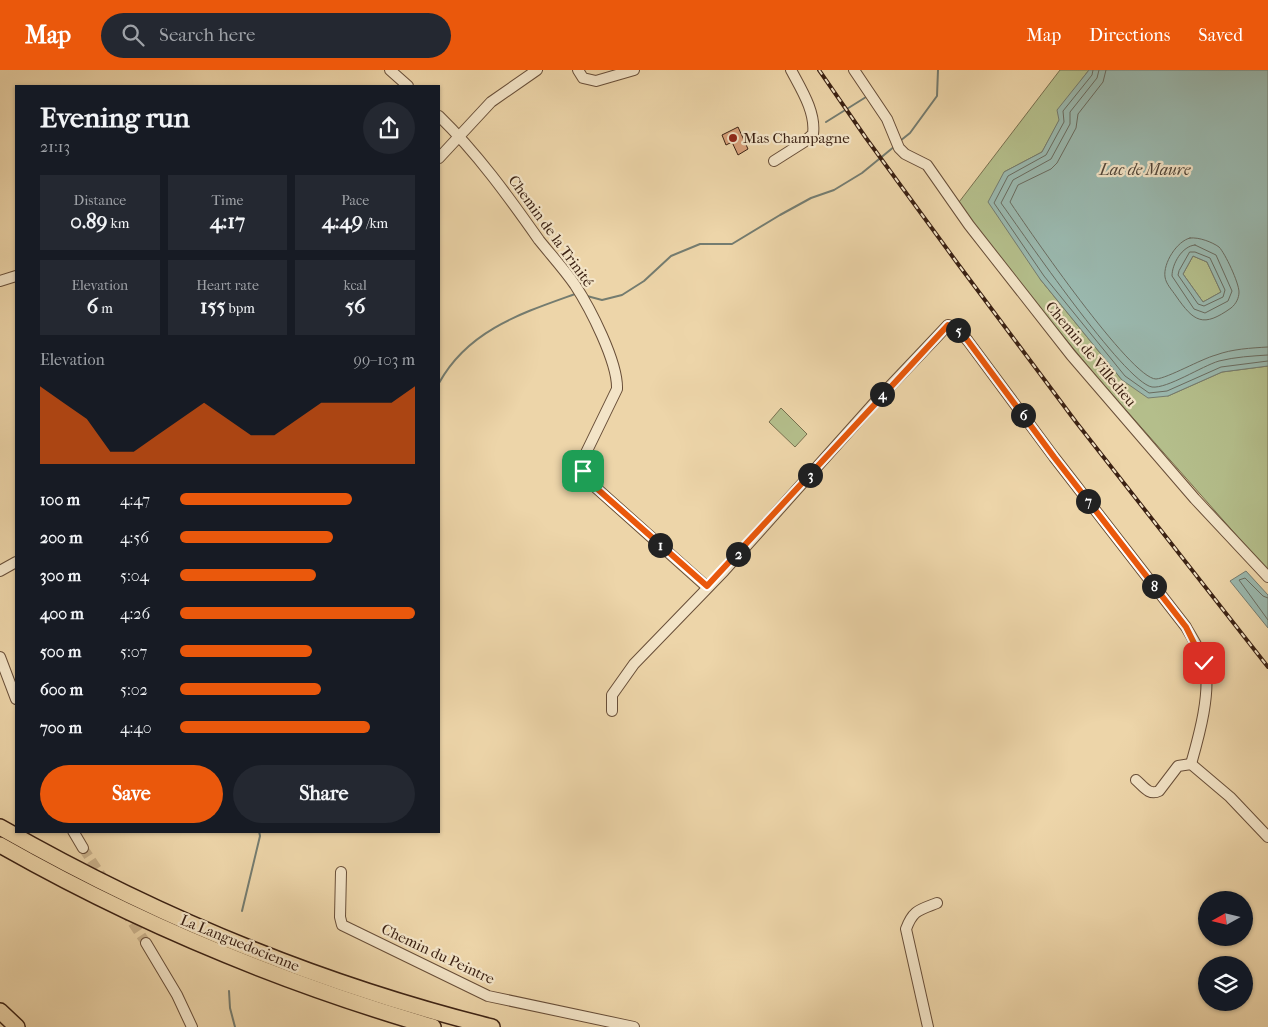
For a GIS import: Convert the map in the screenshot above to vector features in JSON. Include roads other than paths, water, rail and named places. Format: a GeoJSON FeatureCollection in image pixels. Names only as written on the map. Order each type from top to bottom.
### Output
{"type":"FeatureCollection","features":[{"type":"Feature","properties":{"kind":"highway","name":"La Languedocienne"},"geometry":{"type":"LineString","coordinates":[[0,827],[68,865],[150,906],[252,949],[360,989],[492,1027]]}},
{"type":"Feature","properties":{"kind":"highway","name":"La Languedocienne"},"geometry":{"type":"LineString","coordinates":[[0,845],[98,897],[203,946],[316,990],[433,1027]]}},
{"type":"Feature","properties":{"kind":"highway"},"geometry":{"type":"LineString","coordinates":[[0,1011],[17,1027]]}},
{"type":"Feature","properties":{"kind":"street"},"geometry":{"type":"LineString","coordinates":[[390,70],[407,85]]}},
{"type":"Feature","properties":{"kind":"street"},"geometry":{"type":"LineString","coordinates":[[440,157],[458,135],[491,102],[537,70]]}},
{"type":"Feature","properties":{"kind":"street"},"geometry":{"type":"LineString","coordinates":[[578,70],[584,78],[596,81],[634,70]]}},
{"type":"Feature","properties":{"kind":"street"},"geometry":{"type":"LineString","coordinates":[[774,161],[813,134],[814,124],[810,112],[791,70]]}},
{"type":"Feature","properties":{"kind":"street","name":"Chemin de Villedieu"},"geometry":{"type":"LineString","coordinates":[[854,70],[887,120],[897,145],[906,154],[927,165],[1027,302],[1195,499],[1268,577]]}},
{"type":"Feature","properties":{"kind":"street","name":"Chemin de la Trinité"},"geometry":{"type":"LineString","coordinates":[[440,117],[476,155],[575,285],[606,344],[615,366],[617,389],[583,459],[583,471],[594,486],[707,586]]}},
{"type":"Feature","properties":{"kind":"street"},"geometry":{"type":"LineString","coordinates":[[2,277],[15,276]]}},
{"type":"Feature","properties":{"kind":"street"},"geometry":{"type":"LineString","coordinates":[[612,711],[612,695],[634,664],[707,586],[724,571],[948,325],[957,328],[968,341],[1054,457],[1186,627],[1199,649],[1204,663],[1206,686],[1198,737],[1191,764]]}},
{"type":"Feature","properties":{"kind":"street"},"geometry":{"type":"LineString","coordinates":[[0,571],[15,563]]}},
{"type":"Feature","properties":{"kind":"street"},"geometry":{"type":"LineString","coordinates":[[0,657],[15,696]]}},
{"type":"Feature","properties":{"kind":"street"},"geometry":{"type":"LineString","coordinates":[[1136,780],[1154,794],[1159,792],[1178,766],[1191,764],[1230,798],[1268,837]]}},
{"type":"Feature","properties":{"kind":"street"},"geometry":{"type":"LineString","coordinates":[[74,833],[82,848]]}},
{"type":"Feature","properties":{"kind":"street","name":"Chemin du Peintre"},"geometry":{"type":"LineString","coordinates":[[341,872],[340,917],[342,925],[488,996],[634,1027]]}},
{"type":"Feature","properties":{"kind":"street"},"geometry":{"type":"LineString","coordinates":[[928,1027],[906,929],[911,915],[937,903]]}},
{"type":"Feature","properties":{"kind":"street"},"geometry":{"type":"LineString","coordinates":[[146,943],[177,994],[192,1027]]}},
{"type":"Feature","properties":{"kind":"water","name":"Lac de Maure"},"geometry":{"type":"Polygon","coordinates":[[[1089,70],[1268,70],[1268,366],[1222,372],[1168,396],[1148,398],[1122,380],[1040,279],[988,202],[1004,172],[1042,152],[1059,120],[1057,110],[1089,70]],[[1193,256],[1183,274],[1203,302],[1221,292],[1207,262],[1193,256]]]}},
{"type":"Feature","properties":{"kind":"water"},"geometry":{"type":"Polygon","coordinates":[[[1246,571],[1268,595],[1268,628],[1230,581],[1246,571]]]}},
{"type":"Feature","properties":{"kind":"waterway"},"geometry":{"type":"LineString","coordinates":[[900,141],[910,133],[937,96],[938,70]]}},
{"type":"Feature","properties":{"kind":"waterway"},"geometry":{"type":"LineString","coordinates":[[826,122],[866,97]]}},
{"type":"Feature","properties":{"kind":"waterway"},"geometry":{"type":"LineString","coordinates":[[587,296],[602,300],[622,295],[644,281],[671,256],[700,244],[732,244],[811,198],[834,190],[862,173],[895,146]]}},
{"type":"Feature","properties":{"kind":"waterway"},"geometry":{"type":"LineString","coordinates":[[440,382],[465,349],[481,337],[498,326],[535,308],[575,294]]}},
{"type":"Feature","properties":{"kind":"waterway"},"geometry":{"type":"LineString","coordinates":[[242,911],[259,833]]}},
{"type":"Feature","properties":{"kind":"waterway"},"geometry":{"type":"LineString","coordinates":[[229,991],[230,1008],[235,1027]]}},
{"type":"Feature","properties":{"kind":"tunnel"},"geometry":{"type":"LineString","coordinates":[[83,848],[146,943]]}},
{"type":"Feature","properties":{"kind":"railway"},"geometry":{"type":"LineString","coordinates":[[819,70],[866,138],[1076,422],[1268,667]]}},
{"type":"Feature","properties":{"kind":"place","name":"Mas Champagne"},"geometry":{"type":"Point","coordinates":[733,138]}}]}
